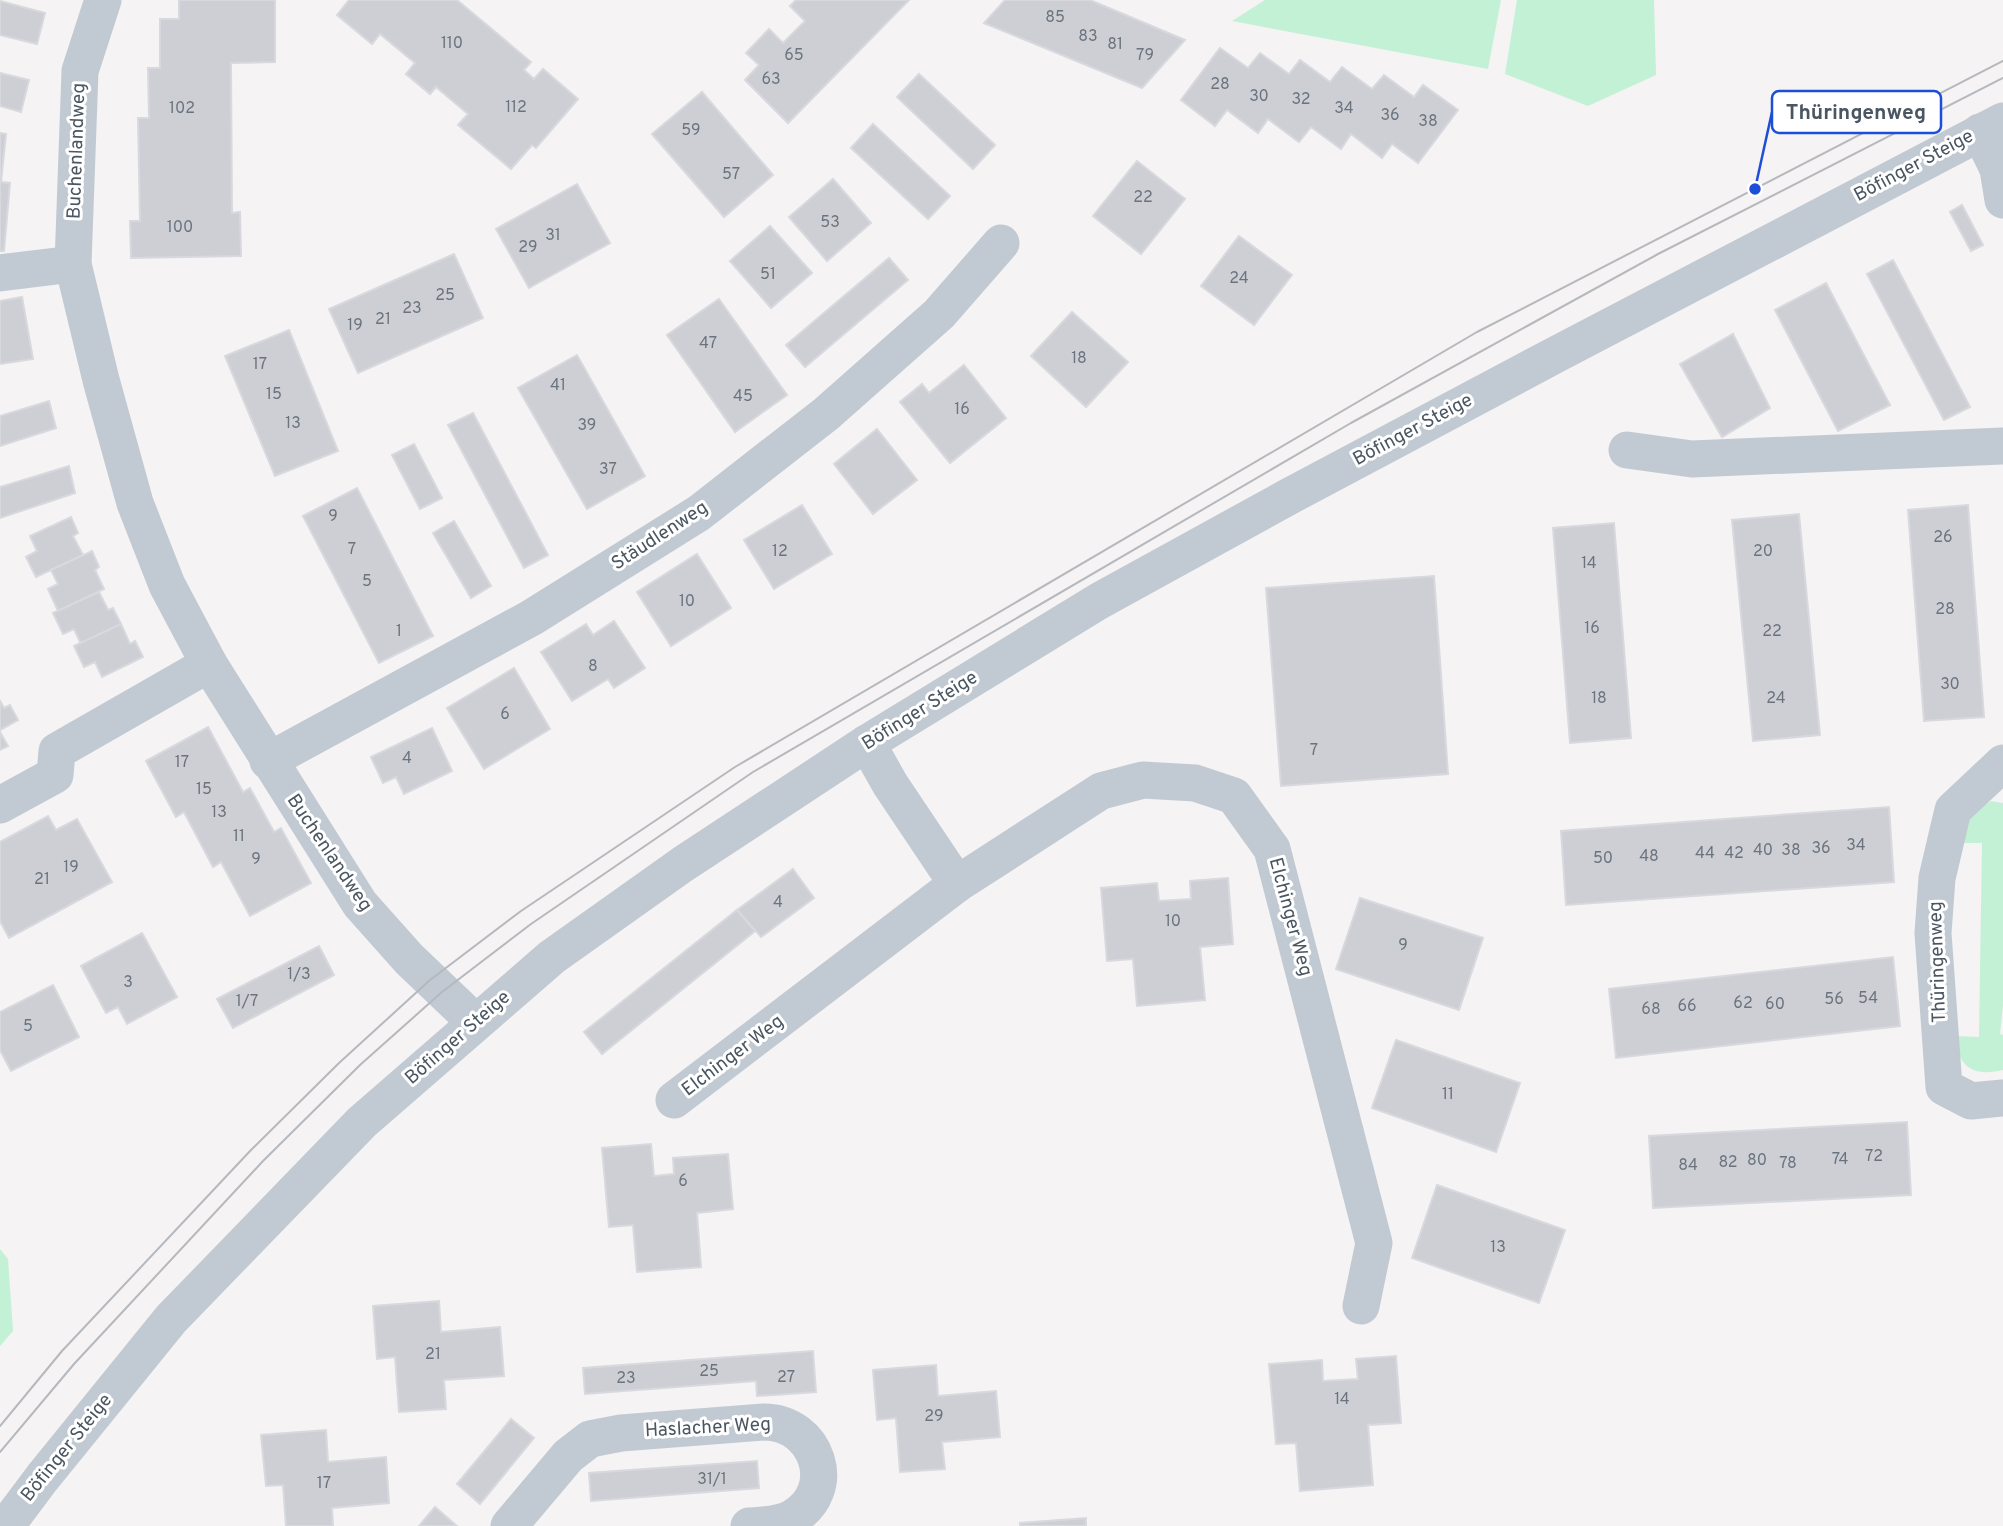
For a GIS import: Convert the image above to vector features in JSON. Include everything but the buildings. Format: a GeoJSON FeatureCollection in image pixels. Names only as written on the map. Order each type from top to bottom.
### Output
{"type":"FeatureCollection","features":[{"type":"Feature","properties":{"kind":"street","name":"Buchenlandweg"},"geometry":{"type":"LineString","coordinates":[[103,0],[80,71],[73,264],[100,380],[135,503],[167,585],[209,664],[360,904],[409,959],[475,1022]]}},
{"type":"Feature","properties":{"kind":"street"},"geometry":{"type":"LineString","coordinates":[[1992,126],[2003,200]]}},
{"type":"Feature","properties":{"kind":"street","name":"Böfinger Steige"},"geometry":{"type":"LineString","coordinates":[[6,1526],[172,1319],[362,1122],[552,957],[683,864],[867,743],[1099,601],[1276,503],[1992,126]]}},
{"type":"Feature","properties":{"kind":"street","name":"Stäudlenweg"},"geometry":{"type":"LineString","coordinates":[[268,761],[531,618],[699,513],[826,414],[939,314],[1001,243]]}},
{"type":"Feature","properties":{"kind":"street"},"geometry":{"type":"LineString","coordinates":[[0,273],[73,264]]}},
{"type":"Feature","properties":{"kind":"street"},"geometry":{"type":"LineString","coordinates":[[1627,450],[1692,459],[2003,446]]}},
{"type":"Feature","properties":{"kind":"street"},"geometry":{"type":"LineString","coordinates":[[0,805],[55,775],[57,751],[209,664]]}},
{"type":"Feature","properties":{"kind":"street"},"geometry":{"type":"LineString","coordinates":[[867,743],[890,784],[957,884]]}},
{"type":"Feature","properties":{"kind":"street","name":"Thüringenweg"},"geometry":{"type":"LineString","coordinates":[[1995,778],[1953,810],[1937,878],[1933,933],[1944,1087],[1970,1101],[2003,1098]]}},
{"type":"Feature","properties":{"kind":"street","name":"Elchinger Weg"},"geometry":{"type":"LineString","coordinates":[[674,1100],[957,884],[1101,792],[1143,780],[1195,783],[1234,796],[1272,849],[1374,1243],[1361,1306]]}},
{"type":"Feature","properties":{"kind":"street","name":"Haslacher Weg"},"geometry":{"type":"LineString","coordinates":[[509,1526],[568,1456],[590,1439],[621,1433],[780,1423],[794,1430],[811,1446],[818,1469],[817,1485],[806,1507],[794,1517],[770,1524],[749,1526]]}},
{"type":"Feature","properties":{"kind":"green space"},"geometry":{"type":"Polygon","coordinates":[[[1265,0],[1501,0],[1488,69],[1232,21],[1265,0]]]}},
{"type":"Feature","properties":{"kind":"green space"},"geometry":{"type":"Polygon","coordinates":[[[1517,0],[1654,0],[1656,75],[1588,106],[1505,74],[1517,0]]]}},
{"type":"Feature","properties":{"kind":"green space"},"geometry":{"type":"Polygon","coordinates":[[[1991,801],[2003,803],[2003,1005],[2000,1034],[2003,1035],[2003,1070],[1983,1072],[1964,1062],[1959,1055],[1954,1036],[1979,1037],[1982,843],[1959,843],[1967,816],[1991,801]]]}},
{"type":"Feature","properties":{"kind":"green space"},"geometry":{"type":"Polygon","coordinates":[[[0,1249],[8,1259],[13,1331],[0,1346],[0,1249]]]}},
{"type":"Feature","properties":{"kind":"tram line"},"geometry":{"type":"LineString","coordinates":[[0,1426],[62,1351],[251,1150],[339,1063],[430,980],[521,911],[735,767],[1477,332],[2003,61]]}},
{"type":"Feature","properties":{"kind":"tram line"},"geometry":{"type":"LineString","coordinates":[[0,1452],[74,1364],[263,1161],[360,1065],[442,992],[531,924],[753,772],[1351,423],[1658,254],[2003,78]]}},
{"type":"Feature","properties":{"kind":"place","name":"Thüringenweg"},"geometry":{"type":"Point","coordinates":[1755,189]}}]}
